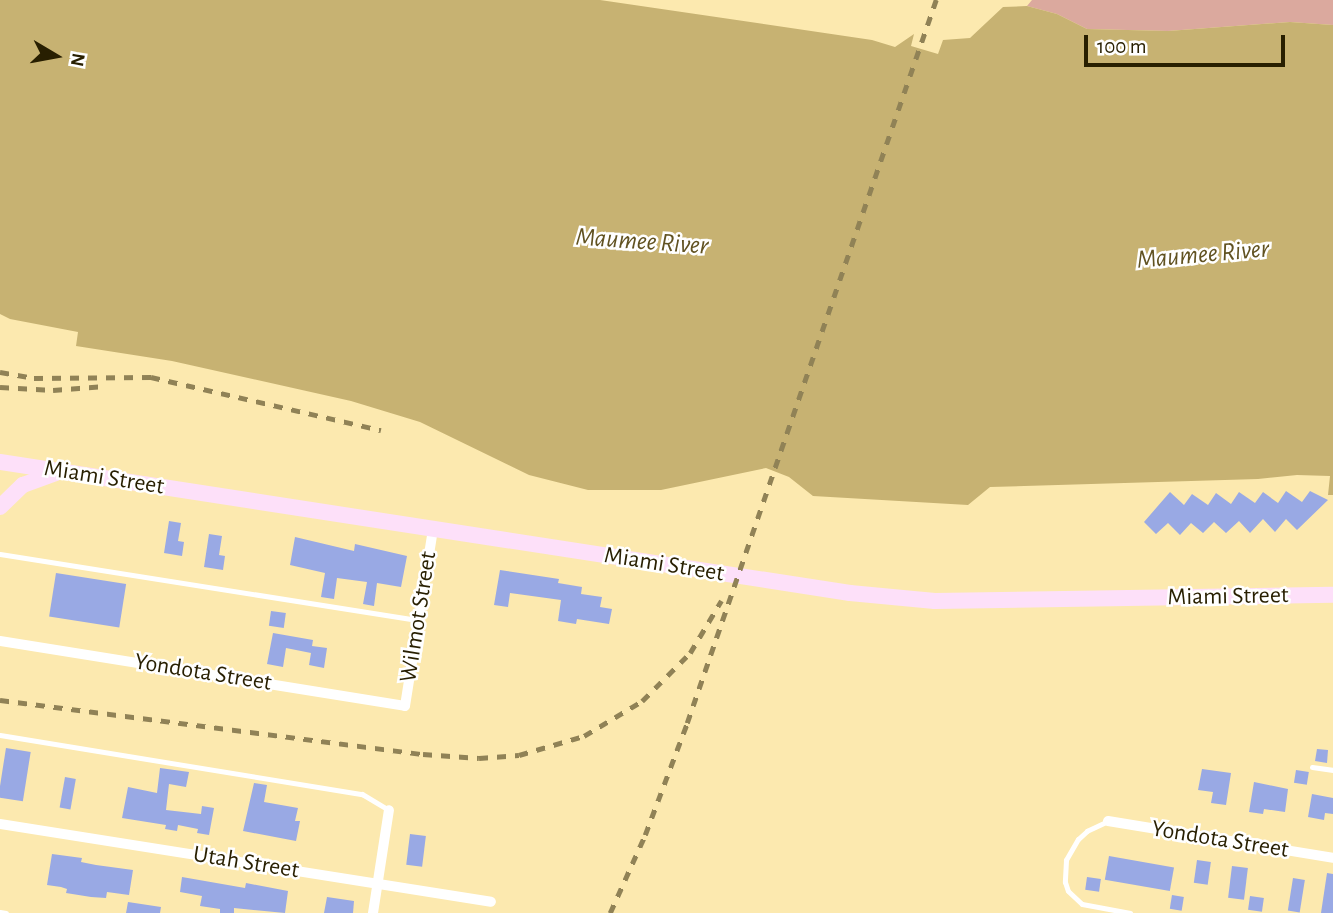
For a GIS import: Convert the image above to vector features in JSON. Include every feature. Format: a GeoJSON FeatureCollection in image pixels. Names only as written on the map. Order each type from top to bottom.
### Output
{"type":"FeatureCollection","features":[{"type":"Feature","properties":{"kind":"street","name":"Miami Street"},"geometry":{"type":"LineString","coordinates":[[0,462],[693,570],[935,601],[1333,595]]}},
{"type":"Feature","properties":{"kind":"street"},"geometry":{"type":"LineString","coordinates":[[0,507],[23,485],[45,474],[63,471]]}},
{"type":"Feature","properties":{"kind":"street","name":"Wilmot Street"},"geometry":{"type":"LineString","coordinates":[[405,706],[433,529]]}},
{"type":"Feature","properties":{"kind":"street","name":"Yondota Street"},"geometry":{"type":"LineString","coordinates":[[0,641],[405,706]]}},
{"type":"Feature","properties":{"kind":"street"},"geometry":{"type":"LineString","coordinates":[[373,913],[389,810]]}},
{"type":"Feature","properties":{"kind":"street","name":"Yondota Street"},"geometry":{"type":"LineString","coordinates":[[1108,821],[1333,858]]}},
{"type":"Feature","properties":{"kind":"street","name":"Utah Street"},"geometry":{"type":"LineString","coordinates":[[0,824],[491,902]]}},
{"type":"Feature","properties":{"kind":"lane"},"geometry":{"type":"LineString","coordinates":[[0,554],[419,620]]}},
{"type":"Feature","properties":{"kind":"lane"},"geometry":{"type":"LineString","coordinates":[[0,735],[362,794],[389,810]]}},
{"type":"Feature","properties":{"kind":"lane"},"geometry":{"type":"LineString","coordinates":[[1312,766],[1333,770]]}},
{"type":"Feature","properties":{"kind":"lane"},"geometry":{"type":"LineString","coordinates":[[1108,821],[1087,831],[1078,839],[1066,860],[1065,882],[1068,891],[1082,904],[1130,913]]}},
{"type":"Feature","properties":{"kind":"lane"},"geometry":{"type":"LineString","coordinates":[[0,912],[6,913]]}},
{"type":"Feature","properties":{"kind":"shaded area"},"geometry":{"type":"Polygon","coordinates":[[[1032,0],[1333,0],[1333,25],[1290,22],[1168,31],[1087,29],[1057,14],[1027,6],[1032,0]]]}},
{"type":"Feature","properties":{"kind":"water","name":"Maumee River"},"geometry":{"type":"Polygon","coordinates":[[[0,0],[600,0],[872,40],[895,47],[914,34],[911,46],[938,54],[943,40],[970,38],[1003,7],[1027,6],[1057,14],[1087,29],[1168,31],[1290,22],[1333,25],[1333,495],[1328,495],[1330,476],[1297,475],[1258,479],[990,487],[968,505],[813,496],[789,477],[766,468],[661,490],[588,490],[529,475],[420,422],[351,401],[172,361],[76,346],[78,332],[10,319],[0,314],[0,0]]]}},
{"type":"Feature","properties":{"kind":"building"},"geometry":{"type":"Polygon","coordinates":[[[1286,491],[1302,502],[1310,491],[1328,500],[1297,530],[1286,519],[1275,532],[1263,519],[1250,533],[1239,521],[1226,533],[1214,522],[1203,533],[1191,523],[1180,535],[1168,523],[1156,534],[1144,522],[1170,492],[1184,505],[1192,494],[1208,505],[1216,493],[1231,504],[1239,492],[1255,503],[1263,492],[1278,503],[1286,491]]]}},
{"type":"Feature","properties":{"kind":"building"},"geometry":{"type":"Polygon","coordinates":[[[169,521],[181,523],[178,541],[184,542],[182,556],[164,553],[169,521]]]}},
{"type":"Feature","properties":{"kind":"building"},"geometry":{"type":"Polygon","coordinates":[[[209,534],[222,536],[219,555],[225,556],[223,570],[204,567],[209,534]]]}},
{"type":"Feature","properties":{"kind":"building"},"geometry":{"type":"Polygon","coordinates":[[[295,537],[354,551],[355,544],[407,556],[401,587],[377,583],[374,606],[363,604],[367,582],[337,578],[334,599],[321,597],[325,573],[290,565],[295,537]]]}},
{"type":"Feature","properties":{"kind":"building"},"geometry":{"type":"Polygon","coordinates":[[[500,570],[559,579],[558,583],[582,587],[581,594],[602,597],[600,607],[612,609],[609,624],[577,619],[576,624],[558,621],[561,600],[510,593],[508,607],[494,605],[500,570]]]}},
{"type":"Feature","properties":{"kind":"building"},"geometry":{"type":"Polygon","coordinates":[[[56,573],[126,584],[119,628],[49,616],[56,573]]]}},
{"type":"Feature","properties":{"kind":"building"},"geometry":{"type":"Polygon","coordinates":[[[271,611],[286,613],[284,628],[269,626],[271,611]]]}},
{"type":"Feature","properties":{"kind":"building"},"geometry":{"type":"Polygon","coordinates":[[[273,633],[313,640],[312,646],[327,648],[324,668],[309,665],[311,653],[286,648],[283,667],[267,664],[273,633]]]}},
{"type":"Feature","properties":{"kind":"building"},"geometry":{"type":"Polygon","coordinates":[[[6,748],[31,752],[23,801],[0,798],[6,748]]]}},
{"type":"Feature","properties":{"kind":"building"},"geometry":{"type":"Polygon","coordinates":[[[1317,749],[1328,750],[1327,763],[1315,761],[1317,749]]]}},
{"type":"Feature","properties":{"kind":"building"},"geometry":{"type":"Polygon","coordinates":[[[160,768],[189,772],[186,787],[169,784],[166,810],[201,814],[202,806],[214,808],[209,835],[197,833],[198,829],[178,825],[177,831],[165,829],[166,825],[122,818],[128,787],[157,793],[160,768]]]}},
{"type":"Feature","properties":{"kind":"building"},"geometry":{"type":"Polygon","coordinates":[[[1202,769],[1231,773],[1226,805],[1211,803],[1213,792],[1198,790],[1202,769]]]}},
{"type":"Feature","properties":{"kind":"building"},"geometry":{"type":"Polygon","coordinates":[[[1296,770],[1309,772],[1307,785],[1294,783],[1296,770]]]}},
{"type":"Feature","properties":{"kind":"building"},"geometry":{"type":"Polygon","coordinates":[[[65,777],[76,779],[70,809],[60,808],[65,777]]]}},
{"type":"Feature","properties":{"kind":"building"},"geometry":{"type":"Polygon","coordinates":[[[1254,782],[1288,789],[1285,812],[1264,809],[1263,814],[1249,812],[1254,782]]]}},
{"type":"Feature","properties":{"kind":"building"},"geometry":{"type":"Polygon","coordinates":[[[254,783],[267,785],[264,802],[298,808],[295,821],[300,821],[296,841],[243,831],[254,783]]]}},
{"type":"Feature","properties":{"kind":"building"},"geometry":{"type":"Polygon","coordinates":[[[1312,794],[1333,798],[1333,814],[1325,813],[1324,820],[1308,817],[1312,794]]]}},
{"type":"Feature","properties":{"kind":"building"},"geometry":{"type":"Polygon","coordinates":[[[410,834],[426,836],[422,867],[406,865],[410,834]]]}},
{"type":"Feature","properties":{"kind":"building"},"geometry":{"type":"Polygon","coordinates":[[[52,854],[82,858],[81,862],[96,865],[133,870],[129,895],[107,892],[106,898],[91,897],[66,893],[67,889],[47,885],[52,854]]]}},
{"type":"Feature","properties":{"kind":"building"},"geometry":{"type":"Polygon","coordinates":[[[1109,856],[1174,867],[1170,891],[1105,880],[1109,856]]]}},
{"type":"Feature","properties":{"kind":"building"},"geometry":{"type":"Polygon","coordinates":[[[1197,860],[1211,862],[1208,885],[1194,883],[1197,860]]]}},
{"type":"Feature","properties":{"kind":"building"},"geometry":{"type":"Polygon","coordinates":[[[1232,866],[1248,868],[1244,900],[1228,898],[1232,866]]]}},
{"type":"Feature","properties":{"kind":"building"},"geometry":{"type":"Polygon","coordinates":[[[1327,873],[1333,874],[1333,913],[1321,913],[1327,873]]]}},
{"type":"Feature","properties":{"kind":"building"},"geometry":{"type":"Polygon","coordinates":[[[182,877],[245,888],[246,883],[288,891],[285,913],[234,908],[234,913],[220,913],[220,909],[200,906],[202,896],[180,892],[182,877]]]}},
{"type":"Feature","properties":{"kind":"building"},"geometry":{"type":"Polygon","coordinates":[[[1087,877],[1101,879],[1099,892],[1085,890],[1087,877]]]}},
{"type":"Feature","properties":{"kind":"building"},"geometry":{"type":"Polygon","coordinates":[[[1293,878],[1305,880],[1300,912],[1288,911],[1293,878]]]}},
{"type":"Feature","properties":{"kind":"building"},"geometry":{"type":"Polygon","coordinates":[[[1172,895],[1184,897],[1182,911],[1170,909],[1172,895]]]}},
{"type":"Feature","properties":{"kind":"building"},"geometry":{"type":"Polygon","coordinates":[[[1250,896],[1264,898],[1262,912],[1248,910],[1250,896]]]}},
{"type":"Feature","properties":{"kind":"building"},"geometry":{"type":"Polygon","coordinates":[[[327,897],[354,901],[353,913],[324,913],[327,897]]]}},
{"type":"Feature","properties":{"kind":"building"},"geometry":{"type":"Polygon","coordinates":[[[128,902],[161,907],[160,913],[126,913],[128,902]]]}},
{"type":"Feature","properties":{"kind":"railway"},"geometry":{"type":"LineString","coordinates":[[610,913],[645,835],[687,723],[936,0]]}},
{"type":"Feature","properties":{"kind":"railway"},"geometry":{"type":"LineString","coordinates":[[0,372],[34,378],[151,377],[381,430]]}},
{"type":"Feature","properties":{"kind":"railway"},"geometry":{"type":"LineString","coordinates":[[0,387],[53,390],[105,386]]}},
{"type":"Feature","properties":{"kind":"railway"},"geometry":{"type":"LineString","coordinates":[[0,700],[423,754],[479,758],[519,755],[584,736],[642,701],[690,653],[721,601]]}}]}
